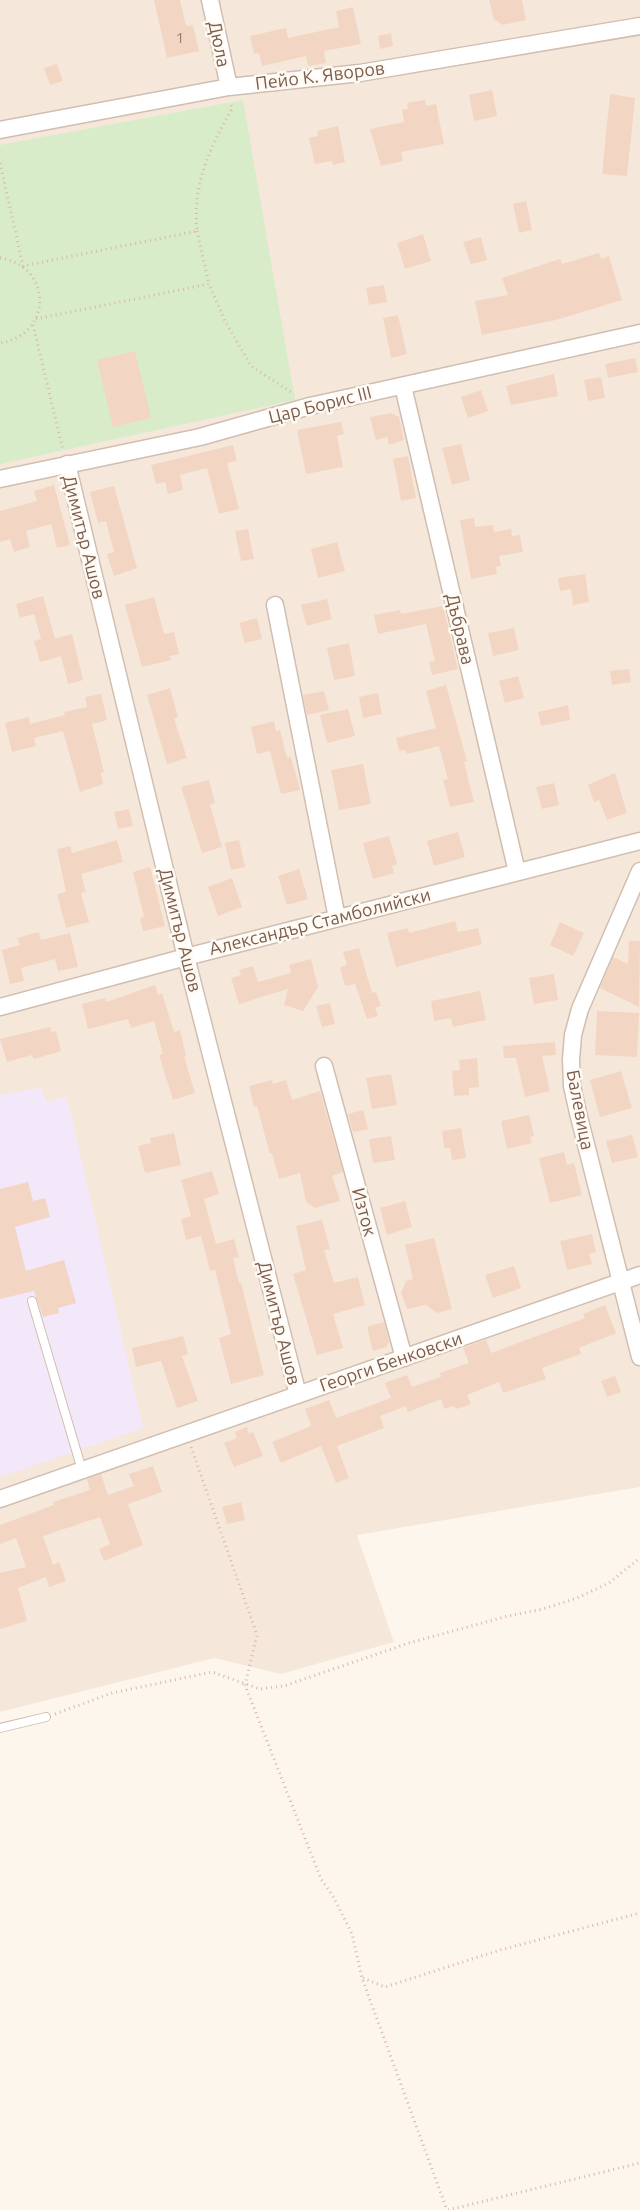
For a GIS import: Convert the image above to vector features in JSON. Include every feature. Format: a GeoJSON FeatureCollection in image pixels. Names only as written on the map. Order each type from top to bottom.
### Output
{"type":"FeatureCollection","features":[{"type":"Feature","properties":{"kind":"street","name":"Дюла"},"geometry":{"type":"LineString","coordinates":[[210,0],[229,87]]}},
{"type":"Feature","properties":{"kind":"street","name":"Пейо К. Яворов"},"geometry":{"type":"LineString","coordinates":[[0,130],[229,87],[360,73],[640,26]]}},
{"type":"Feature","properties":{"kind":"street"},"geometry":{"type":"LineString","coordinates":[[621,337],[640,326]]}},
{"type":"Feature","properties":{"kind":"street","name":"Цар Борис III"},"geometry":{"type":"LineString","coordinates":[[0,479],[200,437],[310,406],[640,333]]}},
{"type":"Feature","properties":{"kind":"street","name":"Дъбрава"},"geometry":{"type":"LineString","coordinates":[[403,386],[517,872]]}},
{"type":"Feature","properties":{"kind":"street","name":"Димитър Ашов"},"geometry":{"type":"LineString","coordinates":[[66,464],[186,957],[298,1395]]}},
{"type":"Feature","properties":{"kind":"street"},"geometry":{"type":"LineString","coordinates":[[275,605],[337,918]]}},
{"type":"Feature","properties":{"kind":"street","name":"Александър Стамболийски"},"geometry":{"type":"LineString","coordinates":[[0,1007],[186,957],[640,841]]}},
{"type":"Feature","properties":{"kind":"street","name":"Балевица"},"geometry":{"type":"LineString","coordinates":[[640,871],[580,1009],[573,1035],[571,1059],[572,1086],[576,1104],[640,1356]]}},
{"type":"Feature","properties":{"kind":"street","name":"Изток"},"geometry":{"type":"LineString","coordinates":[[324,1066],[404,1358]]}},
{"type":"Feature","properties":{"kind":"street","name":"Георги Бенковски"},"geometry":{"type":"LineString","coordinates":[[0,1499],[640,1275]]}},
{"type":"Feature","properties":{"kind":"lane"},"geometry":{"type":"LineString","coordinates":[[32,1301],[82,1470]]}},
{"type":"Feature","properties":{"kind":"lane"},"geometry":{"type":"LineString","coordinates":[[0,1728],[46,1717]]}},
{"type":"Feature","properties":{"kind":"path"},"geometry":{"type":"LineString","coordinates":[[229,87],[232,109],[206,158],[196,201],[197,231],[209,284],[225,321],[251,366],[310,406]]}},
{"type":"Feature","properties":{"kind":"path"},"geometry":{"type":"LineString","coordinates":[[0,163],[23,266]]}},
{"type":"Feature","properties":{"kind":"path"},"geometry":{"type":"LineString","coordinates":[[23,266],[197,231]]}},
{"type":"Feature","properties":{"kind":"path"},"geometry":{"type":"LineString","coordinates":[[0,258],[11,260],[23,266],[33,277],[39,290],[40,305],[36,319],[24,335],[11,341],[0,343]]}},
{"type":"Feature","properties":{"kind":"path"},"geometry":{"type":"LineString","coordinates":[[36,319],[209,284]]}},
{"type":"Feature","properties":{"kind":"path"},"geometry":{"type":"LineString","coordinates":[[33,324],[66,464]]}},
{"type":"Feature","properties":{"kind":"path"},"geometry":{"type":"LineString","coordinates":[[186,1434],[257,1635],[245,1685],[321,1879],[334,1898],[352,1934],[362,1978],[447,2210],[640,2163]]}},
{"type":"Feature","properties":{"kind":"path"},"geometry":{"type":"LineString","coordinates":[[46,1717],[112,1693],[212,1672],[260,1689],[284,1686],[409,1643],[508,1616],[543,1610],[577,1598],[609,1583],[640,1558]]}},
{"type":"Feature","properties":{"kind":"path"},"geometry":{"type":"LineString","coordinates":[[362,1978],[384,1987],[500,1950],[640,1913]]}},
{"type":"Feature","properties":{"kind":"shaded area"},"geometry":{"type":"Polygon","coordinates":[[[0,0],[640,0],[640,1487],[357,1535],[394,1642],[281,1674],[214,1658],[0,1712],[0,0]]]}},
{"type":"Feature","properties":{"kind":"shaded area"},"geometry":{"type":"Polygon","coordinates":[[[41,1088],[47,1102],[67,1097],[143,1428],[0,1477],[0,1095],[41,1088]]]}},
{"type":"Feature","properties":{"kind":"green space"},"geometry":{"type":"Polygon","coordinates":[[[243,100],[295,400],[0,464],[0,145],[243,100]]]}},
{"type":"Feature","properties":{"kind":"building"},"geometry":{"type":"Polygon","coordinates":[[[154,0],[180,0],[186,26],[193,25],[199,51],[167,58],[154,0]]]}},
{"type":"Feature","properties":{"kind":"building"},"geometry":{"type":"Polygon","coordinates":[[[489,0],[522,0],[526,20],[503,25],[494,19],[489,0]]]}},
{"type":"Feature","properties":{"kind":"building"},"geometry":{"type":"Polygon","coordinates":[[[353,7],[361,44],[324,51],[326,63],[308,66],[306,56],[262,66],[259,53],[254,54],[250,36],[286,28],[288,38],[339,27],[336,11],[353,7]]]}},
{"type":"Feature","properties":{"kind":"building"},"geometry":{"type":"Polygon","coordinates":[[[391,33],[393,46],[380,49],[378,36],[391,33]]]}},
{"type":"Feature","properties":{"kind":"building"},"geometry":{"type":"Polygon","coordinates":[[[57,64],[63,81],[50,85],[44,68],[57,64]]]}},
{"type":"Feature","properties":{"kind":"building"},"geometry":{"type":"Polygon","coordinates":[[[492,90],[497,116],[474,121],[469,95],[492,90]]]}},
{"type":"Feature","properties":{"kind":"building"},"geometry":{"type":"Polygon","coordinates":[[[610,94],[635,98],[627,176],[602,174],[610,94]]]}},
{"type":"Feature","properties":{"kind":"building"},"geometry":{"type":"Polygon","coordinates":[[[425,100],[426,106],[436,104],[444,144],[401,152],[403,161],[381,166],[370,129],[404,122],[402,110],[408,109],[407,103],[425,100]]]}},
{"type":"Feature","properties":{"kind":"building"},"geometry":{"type":"Polygon","coordinates":[[[338,126],[345,162],[333,165],[332,161],[315,164],[309,138],[318,136],[317,131],[338,126]]]}},
{"type":"Feature","properties":{"kind":"building"},"geometry":{"type":"Polygon","coordinates":[[[526,201],[532,230],[519,233],[513,204],[526,201]]]}},
{"type":"Feature","properties":{"kind":"building"},"geometry":{"type":"Polygon","coordinates":[[[423,234],[431,261],[405,269],[397,243],[423,234]]]}},
{"type":"Feature","properties":{"kind":"building"},"geometry":{"type":"Polygon","coordinates":[[[481,237],[487,260],[471,264],[463,242],[481,237]]]}},
{"type":"Feature","properties":{"kind":"building"},"geometry":{"type":"Polygon","coordinates":[[[599,253],[601,259],[609,256],[622,300],[556,320],[482,335],[475,301],[508,295],[502,278],[560,259],[562,264],[599,253]]]}},
{"type":"Feature","properties":{"kind":"building"},"geometry":{"type":"Polygon","coordinates":[[[384,285],[387,302],[369,305],[366,288],[384,285]]]}},
{"type":"Feature","properties":{"kind":"building"},"geometry":{"type":"Polygon","coordinates":[[[398,315],[407,354],[391,358],[383,318],[398,315]]]}},
{"type":"Feature","properties":{"kind":"building"},"geometry":{"type":"Polygon","coordinates":[[[135,351],[151,418],[113,427],[97,360],[135,351]]]}},
{"type":"Feature","properties":{"kind":"building"},"geometry":{"type":"Polygon","coordinates":[[[635,358],[638,372],[608,378],[605,364],[635,358]]]}},
{"type":"Feature","properties":{"kind":"building"},"geometry":{"type":"Polygon","coordinates":[[[554,374],[558,396],[511,405],[506,386],[554,374]]]}},
{"type":"Feature","properties":{"kind":"building"},"geometry":{"type":"Polygon","coordinates":[[[601,377],[605,398],[588,401],[584,380],[601,377]]]}},
{"type":"Feature","properties":{"kind":"building"},"geometry":{"type":"Polygon","coordinates":[[[481,390],[488,411],[468,418],[461,397],[481,390]]]}},
{"type":"Feature","properties":{"kind":"building"},"geometry":{"type":"Polygon","coordinates":[[[391,413],[399,417],[404,440],[389,445],[387,437],[376,440],[370,417],[391,413]]]}},
{"type":"Feature","properties":{"kind":"building"},"geometry":{"type":"Polygon","coordinates":[[[341,422],[344,434],[337,436],[343,467],[306,474],[297,430],[341,422]]]}},
{"type":"Feature","properties":{"kind":"building"},"geometry":{"type":"Polygon","coordinates":[[[461,444],[470,480],[452,485],[442,448],[461,444]]]}},
{"type":"Feature","properties":{"kind":"building"},"geometry":{"type":"Polygon","coordinates":[[[233,445],[237,461],[227,463],[239,509],[219,514],[207,468],[180,475],[183,490],[168,494],[165,482],[156,484],[151,465],[233,445]]]}},
{"type":"Feature","properties":{"kind":"building"},"geometry":{"type":"Polygon","coordinates":[[[408,456],[416,498],[401,501],[393,459],[408,456]]]}},
{"type":"Feature","properties":{"kind":"building"},"geometry":{"type":"Polygon","coordinates":[[[54,485],[70,545],[57,548],[51,524],[26,531],[30,547],[14,552],[10,539],[0,542],[0,511],[37,501],[34,491],[54,485]]]}},
{"type":"Feature","properties":{"kind":"building"},"geometry":{"type":"Polygon","coordinates":[[[114,486],[137,568],[114,576],[107,554],[114,552],[106,521],[98,523],[90,492],[114,486]]]}},
{"type":"Feature","properties":{"kind":"building"},"geometry":{"type":"Polygon","coordinates":[[[474,518],[475,527],[493,525],[494,532],[511,529],[512,536],[520,535],[523,552],[499,556],[501,566],[496,567],[497,574],[471,579],[460,520],[474,518]]]}},
{"type":"Feature","properties":{"kind":"building"},"geometry":{"type":"Polygon","coordinates":[[[248,529],[254,559],[241,561],[235,531],[248,529]]]}},
{"type":"Feature","properties":{"kind":"building"},"geometry":{"type":"Polygon","coordinates":[[[337,542],[345,571],[318,578],[311,549],[337,542]]]}},
{"type":"Feature","properties":{"kind":"building"},"geometry":{"type":"Polygon","coordinates":[[[585,574],[589,602],[573,605],[571,589],[560,591],[558,578],[585,574]]]}},
{"type":"Feature","properties":{"kind":"building"},"geometry":{"type":"Polygon","coordinates":[[[43,596],[55,639],[72,634],[83,680],[68,684],[61,656],[40,662],[34,641],[41,639],[34,614],[20,618],[16,604],[43,596]]]}},
{"type":"Feature","properties":{"kind":"building"},"geometry":{"type":"Polygon","coordinates":[[[154,597],[164,634],[174,632],[179,654],[170,656],[171,660],[142,667],[125,605],[154,597]]]}},
{"type":"Feature","properties":{"kind":"building"},"geometry":{"type":"Polygon","coordinates":[[[327,599],[332,619],[307,626],[301,605],[327,599]]]}},
{"type":"Feature","properties":{"kind":"building"},"geometry":{"type":"Polygon","coordinates":[[[443,606],[458,669],[432,675],[429,662],[435,661],[426,624],[378,634],[374,615],[400,610],[401,614],[443,606]]]}},
{"type":"Feature","properties":{"kind":"building"},"geometry":{"type":"Polygon","coordinates":[[[257,618],[262,639],[245,643],[239,623],[257,618]]]}},
{"type":"Feature","properties":{"kind":"building"},"geometry":{"type":"Polygon","coordinates":[[[514,628],[519,650],[493,656],[488,633],[514,628]]]}},
{"type":"Feature","properties":{"kind":"building"},"geometry":{"type":"Polygon","coordinates":[[[349,643],[355,676],[334,680],[327,648],[349,643]]]}},
{"type":"Feature","properties":{"kind":"building"},"geometry":{"type":"Polygon","coordinates":[[[629,669],[631,682],[612,685],[610,671],[629,669]]]}},
{"type":"Feature","properties":{"kind":"building"},"geometry":{"type":"Polygon","coordinates":[[[518,676],[524,698],[505,703],[499,681],[518,676]]]}},
{"type":"Feature","properties":{"kind":"building"},"geometry":{"type":"Polygon","coordinates":[[[446,685],[467,761],[464,762],[474,802],[450,807],[443,780],[448,779],[439,746],[407,754],[406,750],[399,751],[396,738],[436,728],[426,691],[446,685]]]}},
{"type":"Feature","properties":{"kind":"building"},"geometry":{"type":"Polygon","coordinates":[[[170,688],[178,717],[174,719],[187,758],[167,764],[147,695],[170,688]]]}},
{"type":"Feature","properties":{"kind":"building"},"geometry":{"type":"Polygon","coordinates":[[[324,691],[329,710],[307,715],[303,695],[324,691]]]}},
{"type":"Feature","properties":{"kind":"building"},"geometry":{"type":"Polygon","coordinates":[[[378,693],[382,714],[363,718],[359,697],[378,693]]]}},
{"type":"Feature","properties":{"kind":"building"},"geometry":{"type":"Polygon","coordinates":[[[101,694],[107,720],[92,724],[104,772],[101,773],[103,784],[80,792],[63,731],[34,738],[36,746],[12,752],[5,723],[29,717],[30,724],[65,715],[64,712],[87,707],[85,697],[101,694]]]}},
{"type":"Feature","properties":{"kind":"building"},"geometry":{"type":"Polygon","coordinates":[[[568,705],[570,720],[541,726],[538,712],[568,705]]]}},
{"type":"Feature","properties":{"kind":"building"},"geometry":{"type":"Polygon","coordinates":[[[348,709],[355,736],[327,743],[320,715],[348,709]]]}},
{"type":"Feature","properties":{"kind":"building"},"geometry":{"type":"Polygon","coordinates":[[[274,721],[276,731],[280,730],[287,758],[291,757],[300,790],[281,794],[270,751],[257,754],[251,727],[274,721]]]}},
{"type":"Feature","properties":{"kind":"building"},"geometry":{"type":"Polygon","coordinates":[[[363,764],[371,804],[339,810],[331,770],[363,764]]]}},
{"type":"Feature","properties":{"kind":"building"},"geometry":{"type":"Polygon","coordinates":[[[615,773],[627,813],[607,820],[599,800],[594,802],[588,785],[615,773]]]}},
{"type":"Feature","properties":{"kind":"building"},"geometry":{"type":"Polygon","coordinates":[[[209,780],[215,803],[210,805],[222,847],[202,853],[181,787],[209,780]]]}},
{"type":"Feature","properties":{"kind":"building"},"geometry":{"type":"Polygon","coordinates":[[[554,783],[559,805],[542,809],[536,787],[554,783]]]}},
{"type":"Feature","properties":{"kind":"building"},"geometry":{"type":"Polygon","coordinates":[[[129,809],[133,826],[118,829],[114,812],[129,809]]]}},
{"type":"Feature","properties":{"kind":"building"},"geometry":{"type":"Polygon","coordinates":[[[458,832],[465,857],[434,866],[427,841],[458,832]]]}},
{"type":"Feature","properties":{"kind":"building"},"geometry":{"type":"Polygon","coordinates":[[[389,836],[397,864],[392,866],[394,873],[373,879],[363,843],[389,836]]]}},
{"type":"Feature","properties":{"kind":"building"},"geometry":{"type":"Polygon","coordinates":[[[117,840],[123,862],[81,874],[86,892],[81,893],[89,922],[66,928],[57,894],[66,892],[57,849],[70,846],[72,853],[117,840]]]}},
{"type":"Feature","properties":{"kind":"building"},"geometry":{"type":"Polygon","coordinates":[[[239,840],[245,867],[231,870],[225,843],[239,840]]]}},
{"type":"Feature","properties":{"kind":"building"},"geometry":{"type":"Polygon","coordinates":[[[150,867],[165,926],[143,931],[140,918],[144,917],[133,872],[150,867]]]}},
{"type":"Feature","properties":{"kind":"building"},"geometry":{"type":"Polygon","coordinates":[[[299,869],[308,899],[287,905],[278,876],[299,869]]]}},
{"type":"Feature","properties":{"kind":"building"},"geometry":{"type":"Polygon","coordinates":[[[232,878],[242,907],[218,916],[208,887],[232,878]]]}},
{"type":"Feature","properties":{"kind":"building"},"geometry":{"type":"Polygon","coordinates":[[[455,921],[458,932],[478,928],[482,944],[396,967],[387,933],[408,928],[409,933],[455,921]]]}},
{"type":"Feature","properties":{"kind":"building"},"geometry":{"type":"Polygon","coordinates":[[[560,922],[584,933],[573,956],[550,945],[560,922]]]}},
{"type":"Feature","properties":{"kind":"building"},"geometry":{"type":"Polygon","coordinates":[[[39,932],[41,940],[70,933],[78,967],[58,971],[55,959],[21,968],[24,981],[10,984],[2,950],[20,945],[17,938],[39,932]]]}},
{"type":"Feature","properties":{"kind":"building"},"geometry":{"type":"Polygon","coordinates":[[[629,941],[640,941],[639,1007],[600,988],[613,957],[628,964],[629,941]]]}},
{"type":"Feature","properties":{"kind":"building"},"geometry":{"type":"Polygon","coordinates":[[[359,948],[372,993],[376,992],[381,1006],[375,1008],[378,1016],[367,1019],[355,984],[345,986],[340,968],[347,964],[343,952],[359,948]]]}},
{"type":"Feature","properties":{"kind":"building"},"geometry":{"type":"Polygon","coordinates":[[[311,959],[318,987],[303,1011],[284,1005],[288,989],[239,1004],[231,978],[241,975],[239,970],[253,966],[258,982],[291,973],[289,965],[311,959]]]}},
{"type":"Feature","properties":{"kind":"building"},"geometry":{"type":"Polygon","coordinates":[[[554,974],[558,1000],[534,1004],[529,978],[554,974]]]}},
{"type":"Feature","properties":{"kind":"building"},"geometry":{"type":"Polygon","coordinates":[[[155,985],[158,995],[162,993],[174,1032],[180,1030],[186,1056],[184,1057],[195,1093],[173,1100],[159,1055],[163,1054],[154,1021],[131,1028],[128,1019],[88,1029],[82,1004],[105,998],[106,1002],[155,985]]]}},
{"type":"Feature","properties":{"kind":"building"},"geometry":{"type":"Polygon","coordinates":[[[480,991],[486,1020],[453,1027],[451,1018],[434,1021],[431,1001],[480,991]]]}},
{"type":"Feature","properties":{"kind":"building"},"geometry":{"type":"Polygon","coordinates":[[[330,1003],[335,1024],[322,1027],[316,1006],[330,1003]]]}},
{"type":"Feature","properties":{"kind":"building"},"geometry":{"type":"Polygon","coordinates":[[[597,1011],[639,1013],[637,1057],[595,1055],[597,1011]]]}},
{"type":"Feature","properties":{"kind":"building"},"geometry":{"type":"Polygon","coordinates":[[[50,1027],[51,1032],[56,1031],[61,1051],[34,1059],[32,1055],[7,1062],[0,1039],[50,1027]]]}},
{"type":"Feature","properties":{"kind":"building"},"geometry":{"type":"Polygon","coordinates":[[[555,1042],[556,1055],[542,1056],[550,1091],[525,1097],[516,1058],[504,1058],[503,1046],[555,1042]]]}},
{"type":"Feature","properties":{"kind":"building"},"geometry":{"type":"Polygon","coordinates":[[[477,1058],[479,1087],[469,1088],[469,1095],[454,1096],[452,1071],[460,1070],[459,1060],[477,1058]]]}},
{"type":"Feature","properties":{"kind":"building"},"geometry":{"type":"Polygon","coordinates":[[[621,1071],[632,1108],[600,1117],[590,1080],[621,1071]]]}},
{"type":"Feature","properties":{"kind":"building"},"geometry":{"type":"Polygon","coordinates":[[[391,1074],[397,1105],[372,1109],[366,1078],[391,1074]]]}},
{"type":"Feature","properties":{"kind":"building"},"geometry":{"type":"Polygon","coordinates":[[[272,1080],[273,1084],[286,1080],[292,1100],[320,1091],[343,1172],[332,1176],[340,1201],[315,1208],[306,1202],[300,1173],[279,1179],[257,1106],[254,1107],[249,1086],[272,1080]]]}},
{"type":"Feature","properties":{"kind":"building"},"geometry":{"type":"Polygon","coordinates":[[[363,1110],[368,1129],[353,1132],[348,1114],[363,1110]]]}},
{"type":"Feature","properties":{"kind":"building"},"geometry":{"type":"Polygon","coordinates":[[[529,1115],[534,1136],[530,1137],[532,1143],[507,1149],[501,1121],[529,1115]]]}},
{"type":"Feature","properties":{"kind":"building"},"geometry":{"type":"Polygon","coordinates":[[[461,1128],[466,1158],[452,1160],[450,1148],[444,1148],[442,1131],[461,1128]]]}},
{"type":"Feature","properties":{"kind":"building"},"geometry":{"type":"Polygon","coordinates":[[[174,1133],[181,1165],[145,1173],[138,1146],[151,1143],[150,1138],[174,1133]]]}},
{"type":"Feature","properties":{"kind":"building"},"geometry":{"type":"Polygon","coordinates":[[[632,1135],[638,1157],[612,1163],[606,1141],[632,1135]]]}},
{"type":"Feature","properties":{"kind":"building"},"geometry":{"type":"Polygon","coordinates":[[[391,1136],[395,1160],[373,1163],[369,1139],[391,1136]]]}},
{"type":"Feature","properties":{"kind":"building"},"geometry":{"type":"Polygon","coordinates":[[[564,1152],[567,1165],[574,1163],[582,1195],[550,1203],[539,1158],[564,1152]]]}},
{"type":"Feature","properties":{"kind":"building"},"geometry":{"type":"Polygon","coordinates":[[[212,1171],[219,1194],[204,1199],[216,1244],[234,1239],[239,1257],[233,1258],[264,1375],[231,1384],[219,1338],[231,1334],[215,1270],[210,1271],[201,1236],[186,1240],[181,1219],[191,1216],[181,1180],[212,1171]]]}},
{"type":"Feature","properties":{"kind":"building"},"geometry":{"type":"Polygon","coordinates":[[[28,1182],[33,1201],[45,1198],[50,1217],[15,1227],[26,1271],[64,1260],[76,1303],[58,1308],[59,1313],[43,1317],[34,1291],[0,1299],[0,1189],[28,1182]]]}},
{"type":"Feature","properties":{"kind":"building"},"geometry":{"type":"Polygon","coordinates":[[[405,1201],[412,1227],[387,1235],[380,1208],[405,1201]]]}},
{"type":"Feature","properties":{"kind":"building"},"geometry":{"type":"Polygon","coordinates":[[[322,1220],[330,1249],[324,1250],[334,1283],[358,1277],[365,1305],[333,1314],[343,1348],[317,1355],[293,1274],[306,1270],[296,1226],[322,1220]]]}},
{"type":"Feature","properties":{"kind":"building"},"geometry":{"type":"Polygon","coordinates":[[[592,1234],[596,1252],[589,1254],[592,1264],[567,1270],[560,1241],[592,1234]]]}},
{"type":"Feature","properties":{"kind":"building"},"geometry":{"type":"Polygon","coordinates":[[[434,1238],[452,1309],[437,1313],[426,1305],[407,1309],[401,1293],[406,1281],[413,1279],[405,1245],[434,1238]]]}},
{"type":"Feature","properties":{"kind":"building"},"geometry":{"type":"Polygon","coordinates":[[[514,1266],[521,1288],[493,1298],[485,1275],[514,1266]]]}},
{"type":"Feature","properties":{"kind":"building"},"geometry":{"type":"Polygon","coordinates":[[[605,1305],[616,1333],[579,1348],[581,1354],[542,1368],[546,1379],[503,1393],[499,1382],[467,1395],[471,1404],[456,1409],[454,1406],[444,1409],[441,1399],[408,1412],[406,1406],[380,1416],[384,1428],[337,1446],[349,1478],[336,1483],[321,1446],[281,1463],[272,1442],[311,1426],[305,1409],[329,1400],[336,1418],[391,1398],[385,1383],[407,1375],[412,1387],[441,1377],[440,1373],[469,1363],[463,1348],[486,1340],[491,1353],[585,1318],[583,1314],[605,1305]]]}},
{"type":"Feature","properties":{"kind":"building"},"geometry":{"type":"Polygon","coordinates":[[[384,1322],[389,1342],[386,1347],[373,1351],[367,1327],[384,1322]]]}},
{"type":"Feature","properties":{"kind":"building"},"geometry":{"type":"Polygon","coordinates":[[[183,1336],[188,1354],[182,1356],[198,1401],[177,1408],[161,1361],[136,1367],[132,1348],[183,1336]]]}},
{"type":"Feature","properties":{"kind":"building"},"geometry":{"type":"Polygon","coordinates":[[[615,1376],[621,1392],[607,1397],[601,1381],[615,1376]]]}},
{"type":"Feature","properties":{"kind":"building"},"geometry":{"type":"Polygon","coordinates":[[[247,1427],[249,1434],[253,1432],[263,1456],[234,1467],[224,1443],[237,1438],[235,1432],[247,1427]]]}},
{"type":"Feature","properties":{"kind":"building"},"geometry":{"type":"Polygon","coordinates":[[[153,1466],[162,1492],[128,1504],[143,1545],[104,1561],[99,1549],[110,1544],[100,1517],[43,1536],[53,1565],[59,1562],[66,1581],[49,1587],[46,1577],[18,1588],[27,1621],[0,1629],[0,1573],[26,1567],[16,1538],[0,1544],[0,1525],[54,1505],[53,1502],[90,1490],[87,1479],[101,1474],[108,1495],[134,1486],[129,1474],[153,1466]]]}},
{"type":"Feature","properties":{"kind":"building"},"geometry":{"type":"Polygon","coordinates":[[[241,1502],[245,1520],[227,1524],[222,1507],[241,1502]]]}}]}
